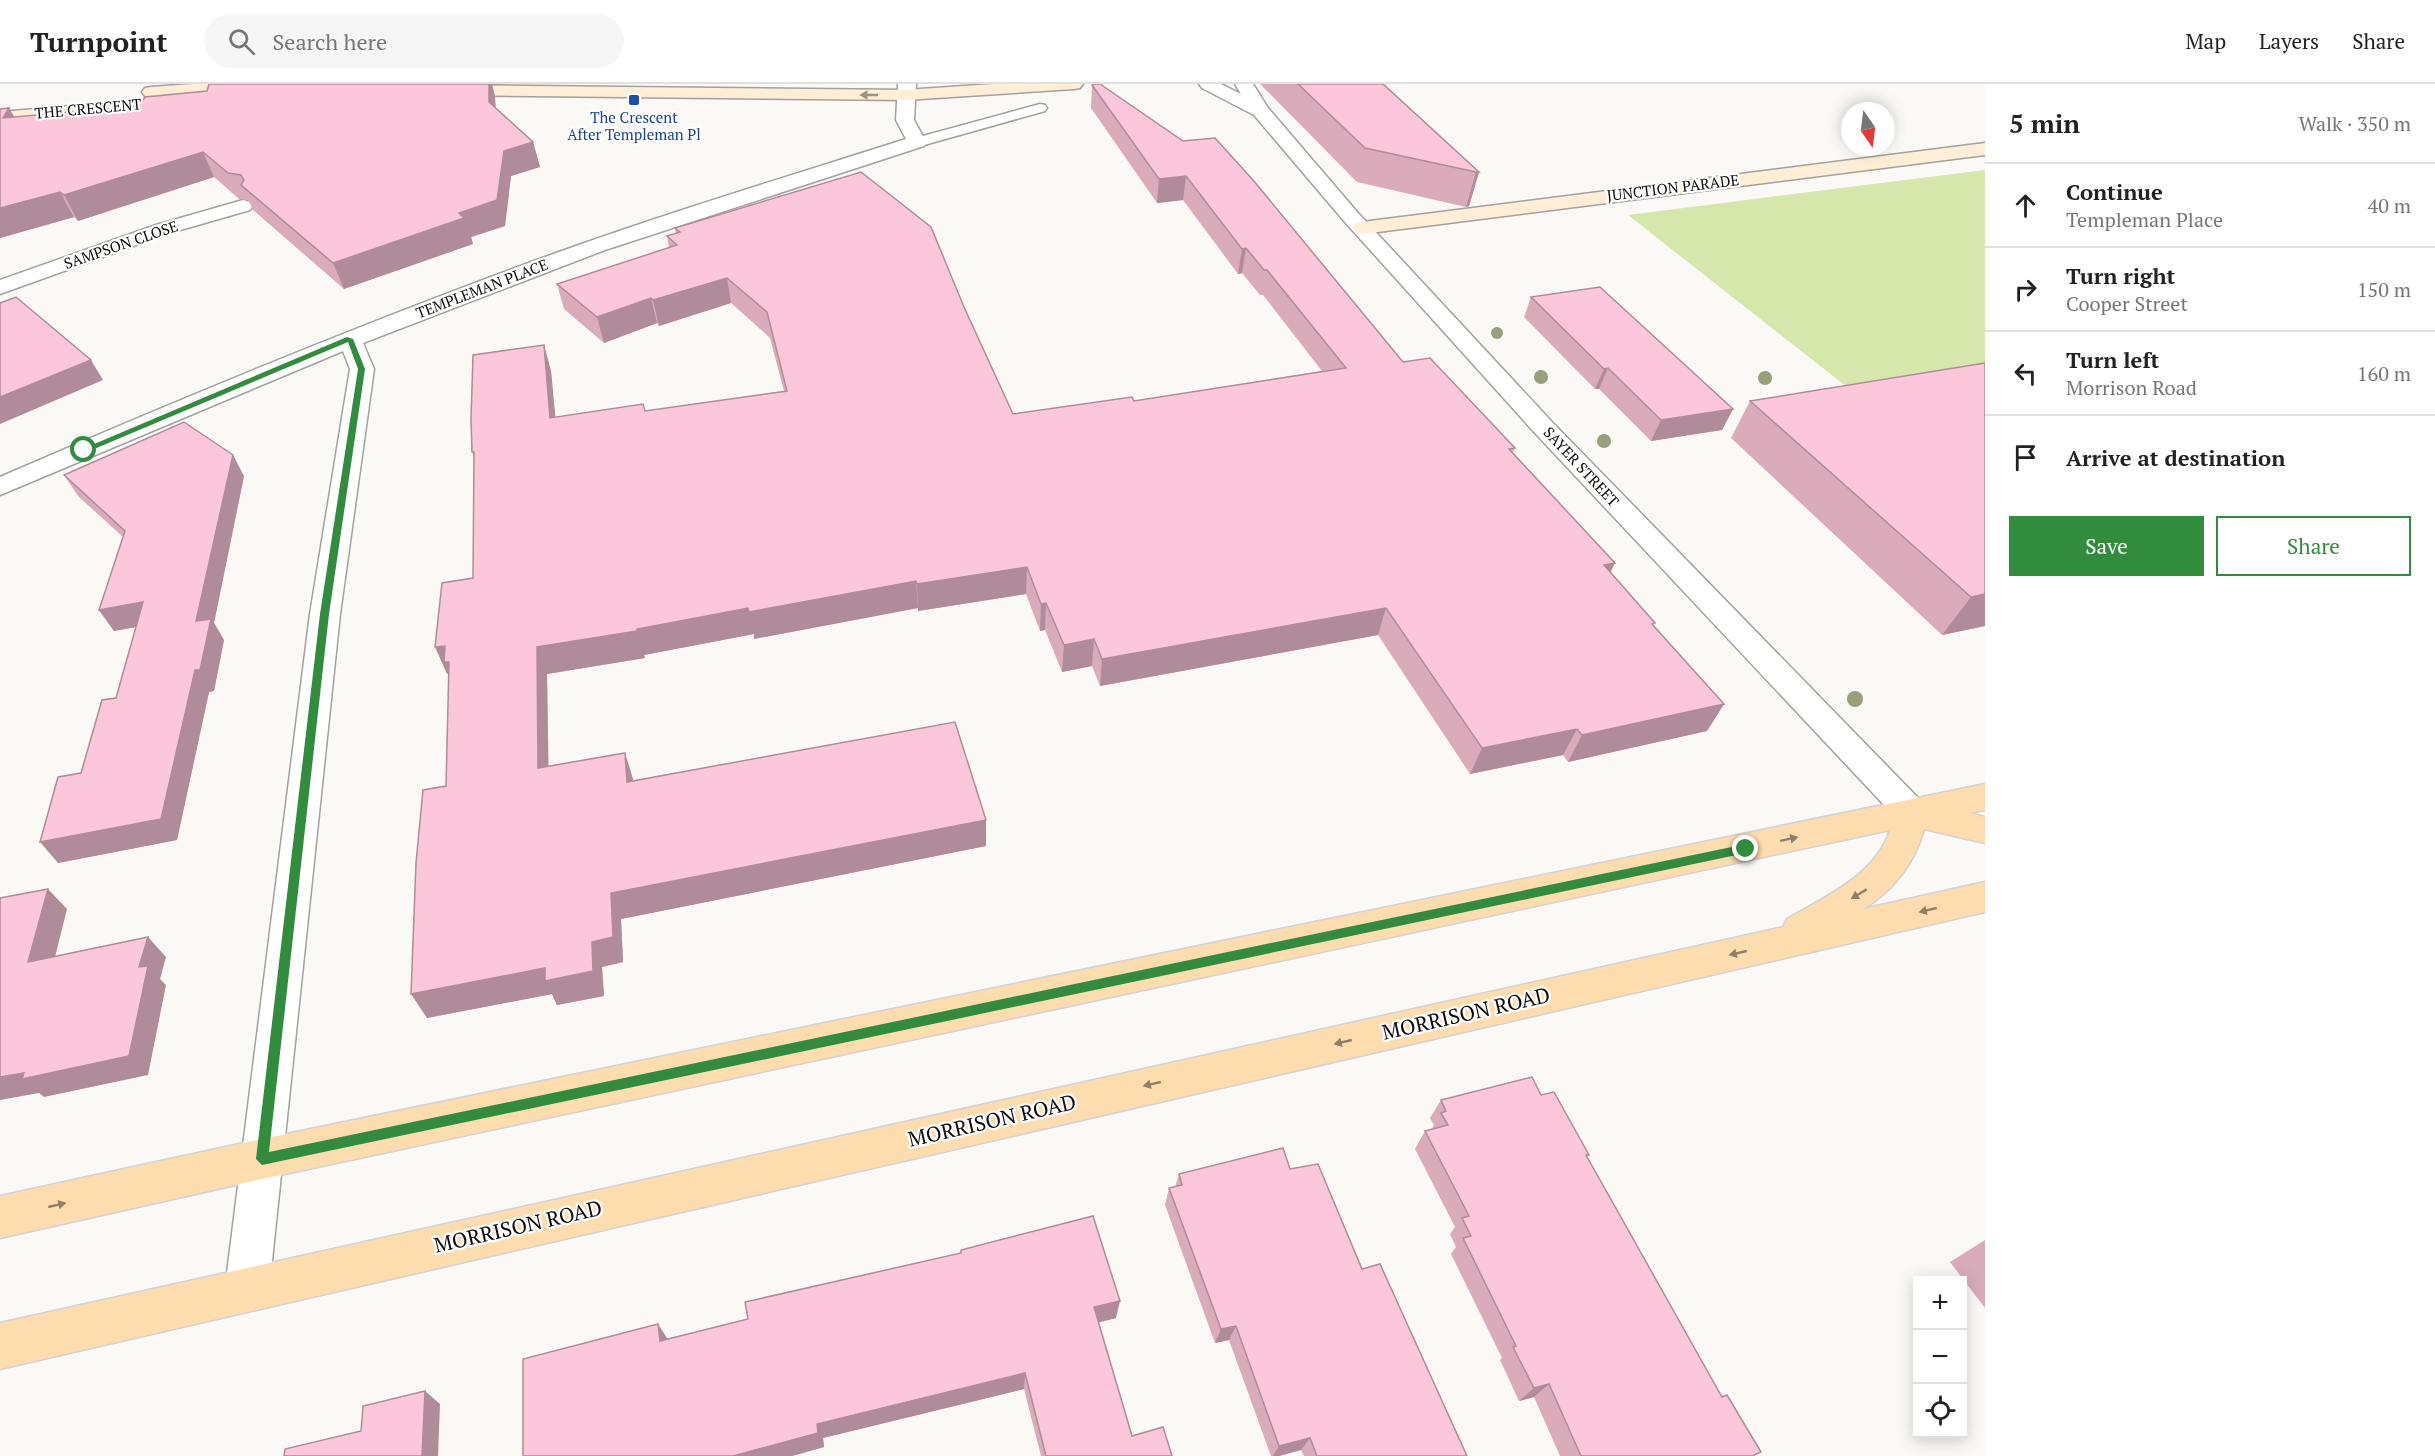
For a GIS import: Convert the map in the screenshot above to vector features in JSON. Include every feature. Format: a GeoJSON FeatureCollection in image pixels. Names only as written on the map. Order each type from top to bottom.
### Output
{"type":"FeatureCollection","features":[{"type":"Feature","properties":{"kind":"main road"},"geometry":{"type":"LineString","coordinates":[[0,1218],[262,1159],[1985,797]]}},
{"type":"Feature","properties":{"kind":"main road"},"geometry":{"type":"LineString","coordinates":[[1912,813],[1985,830]]}},
{"type":"Feature","properties":{"kind":"main road"},"geometry":{"type":"LineString","coordinates":[[1776,944],[1869,887],[1901,850],[1912,813]]}},
{"type":"Feature","properties":{"kind":"main road","name":"MORRISON ROAD"},"geometry":{"type":"LineString","coordinates":[[0,1346],[247,1288],[1985,897]]}},
{"type":"Feature","properties":{"kind":"street","name":"THE CRESCENT"},"geometry":{"type":"LineString","coordinates":[[0,117],[273,84]]}},
{"type":"Feature","properties":{"kind":"street"},"geometry":{"type":"LineString","coordinates":[[429,90],[906,90],[1074,84]]}},
{"type":"Feature","properties":{"kind":"street","name":"SAYER STREET"},"geometry":{"type":"LineString","coordinates":[[1208,84],[1260,111]]}},
{"type":"Feature","properties":{"kind":"street","name":"SAYER STREET"},"geometry":{"type":"LineString","coordinates":[[1244,84],[1260,111],[1362,228],[1614,503],[1912,813]]}},
{"type":"Feature","properties":{"kind":"street","name":"THE CRESCENT"},"geometry":{"type":"LineString","coordinates":[[0,105],[172,87],[290,94]]}},
{"type":"Feature","properties":{"kind":"street"},"geometry":{"type":"LineString","coordinates":[[906,90],[905,120],[917,142]]}},
{"type":"Feature","properties":{"kind":"street","name":"TEMPLEMAN PLACE"},"geometry":{"type":"LineString","coordinates":[[0,488],[350,339],[556,261],[677,219],[917,142]]}},
{"type":"Feature","properties":{"kind":"street","name":"JUNCTION PARADE"},"geometry":{"type":"LineString","coordinates":[[1362,228],[1985,149]]}},
{"type":"Feature","properties":{"kind":"street","name":"SAMPSON CLOSE"},"geometry":{"type":"LineString","coordinates":[[0,287],[163,229],[243,206]]}},
{"type":"Feature","properties":{"kind":"street"},"geometry":{"type":"LineString","coordinates":[[247,1288],[325,614],[362,369],[350,339]]}},
{"type":"Feature","properties":{"kind":"lane"},"geometry":{"type":"LineString","coordinates":[[917,142],[1040,108]]}},
{"type":"Feature","properties":{"kind":"green space"},"geometry":{"type":"Polygon","coordinates":[[[1985,170],[1985,393],[1875,409],[1628,215],[1985,170]]]}},
{"type":"Feature","properties":{"kind":"building"},"geometry":{"type":"Polygon","coordinates":[[[209,84],[489,84],[489,102],[533,142],[504,151],[497,200],[459,213],[464,218],[333,263],[241,185],[244,180],[241,175],[228,173],[203,152],[64,195],[60,192],[0,208],[0,109],[9,108],[3,118],[131,107],[132,104],[141,103],[145,97],[207,91],[209,84]]]}},
{"type":"Feature","properties":{"kind":"building"},"geometry":{"type":"Polygon","coordinates":[[[1100,84],[1183,141],[1215,138],[1253,180],[1403,362],[1430,358],[1515,448],[1509,449],[1615,563],[1604,565],[1655,623],[1652,624],[1724,704],[1582,735],[1577,729],[1482,748],[1386,608],[1102,659],[1094,639],[1064,645],[1046,603],[1041,604],[1027,567],[917,584],[916,581],[749,612],[748,608],[637,629],[637,631],[537,647],[538,768],[625,753],[627,782],[955,722],[986,820],[611,893],[613,937],[592,942],[593,971],[545,981],[545,968],[411,994],[416,863],[423,790],[446,786],[449,662],[444,662],[445,646],[435,647],[442,583],[473,578],[474,452],[472,452],[471,419],[473,355],[544,345],[550,418],[643,404],[645,411],[787,391],[767,312],[727,278],[653,300],[651,298],[597,317],[557,284],[677,245],[667,236],[680,232],[675,228],[861,172],[931,227],[964,307],[1013,414],[1132,397],[1134,401],[1346,368],[1267,270],[1264,270],[1246,248],[1242,249],[1186,176],[1159,179],[1092,85],[1100,84]]]}},
{"type":"Feature","properties":{"kind":"building"},"geometry":{"type":"Polygon","coordinates":[[[1298,84],[1383,84],[1479,172],[1365,148],[1298,84]]]}},
{"type":"Feature","properties":{"kind":"building"},"geometry":{"type":"Polygon","coordinates":[[[1600,287],[1733,409],[1661,420],[1608,368],[1604,369],[1531,297],[1600,287]]]}},
{"type":"Feature","properties":{"kind":"building"},"geometry":{"type":"Polygon","coordinates":[[[16,297],[91,360],[0,397],[0,303],[16,297]]]}},
{"type":"Feature","properties":{"kind":"building"},"geometry":{"type":"Polygon","coordinates":[[[1985,363],[1985,594],[1971,597],[1750,401],[1985,363]]]}},
{"type":"Feature","properties":{"kind":"building"},"geometry":{"type":"Polygon","coordinates":[[[184,422],[233,455],[196,621],[211,619],[200,670],[195,670],[161,819],[40,842],[58,777],[81,773],[102,700],[116,698],[143,602],[99,610],[125,531],[64,475],[184,422]]]}},
{"type":"Feature","properties":{"kind":"building"},"geometry":{"type":"Polygon","coordinates":[[[48,889],[28,962],[148,937],[139,967],[148,966],[129,1056],[22,1079],[24,1073],[0,1077],[0,898],[48,889]]]}},
{"type":"Feature","properties":{"kind":"building"},"geometry":{"type":"Polygon","coordinates":[[[1532,1077],[1541,1095],[1554,1092],[1589,1155],[1586,1155],[1722,1397],[1727,1395],[1761,1452],[1754,1456],[1581,1456],[1549,1384],[1534,1388],[1463,1238],[1471,1236],[1462,1218],[1469,1216],[1425,1131],[1448,1125],[1441,1113],[1446,1111],[1441,1100],[1532,1077]]]}},
{"type":"Feature","properties":{"kind":"building"},"geometry":{"type":"Polygon","coordinates":[[[1283,1148],[1290,1169],[1318,1164],[1362,1269],[1380,1264],[1467,1456],[1317,1456],[1310,1438],[1279,1446],[1236,1326],[1221,1329],[1169,1188],[1182,1185],[1179,1174],[1283,1148]]]}},
{"type":"Feature","properties":{"kind":"building"},"geometry":{"type":"Polygon","coordinates":[[[1093,1216],[1120,1301],[1094,1307],[1132,1436],[1163,1427],[1172,1456],[1046,1456],[1025,1373],[817,1424],[818,1433],[733,1456],[523,1456],[523,1359],[658,1324],[660,1341],[748,1319],[745,1302],[961,1253],[961,1250],[1093,1216]]]}},
{"type":"Feature","properties":{"kind":"building"},"geometry":{"type":"Polygon","coordinates":[[[425,1391],[422,1456],[284,1456],[285,1449],[361,1431],[363,1406],[425,1391]]]}},
{"type":"Feature","properties":{"kind":"place","name":"The Crescent After Templeman Pl"},"geometry":{"type":"Point","coordinates":[634,100]}},
{"type":"Feature","properties":{"kind":"route"},"geometry":{"type":"LineString","coordinates":[[84,450],[350,339],[362,369],[325,614],[262,1159],[1746,849]]}}]}
